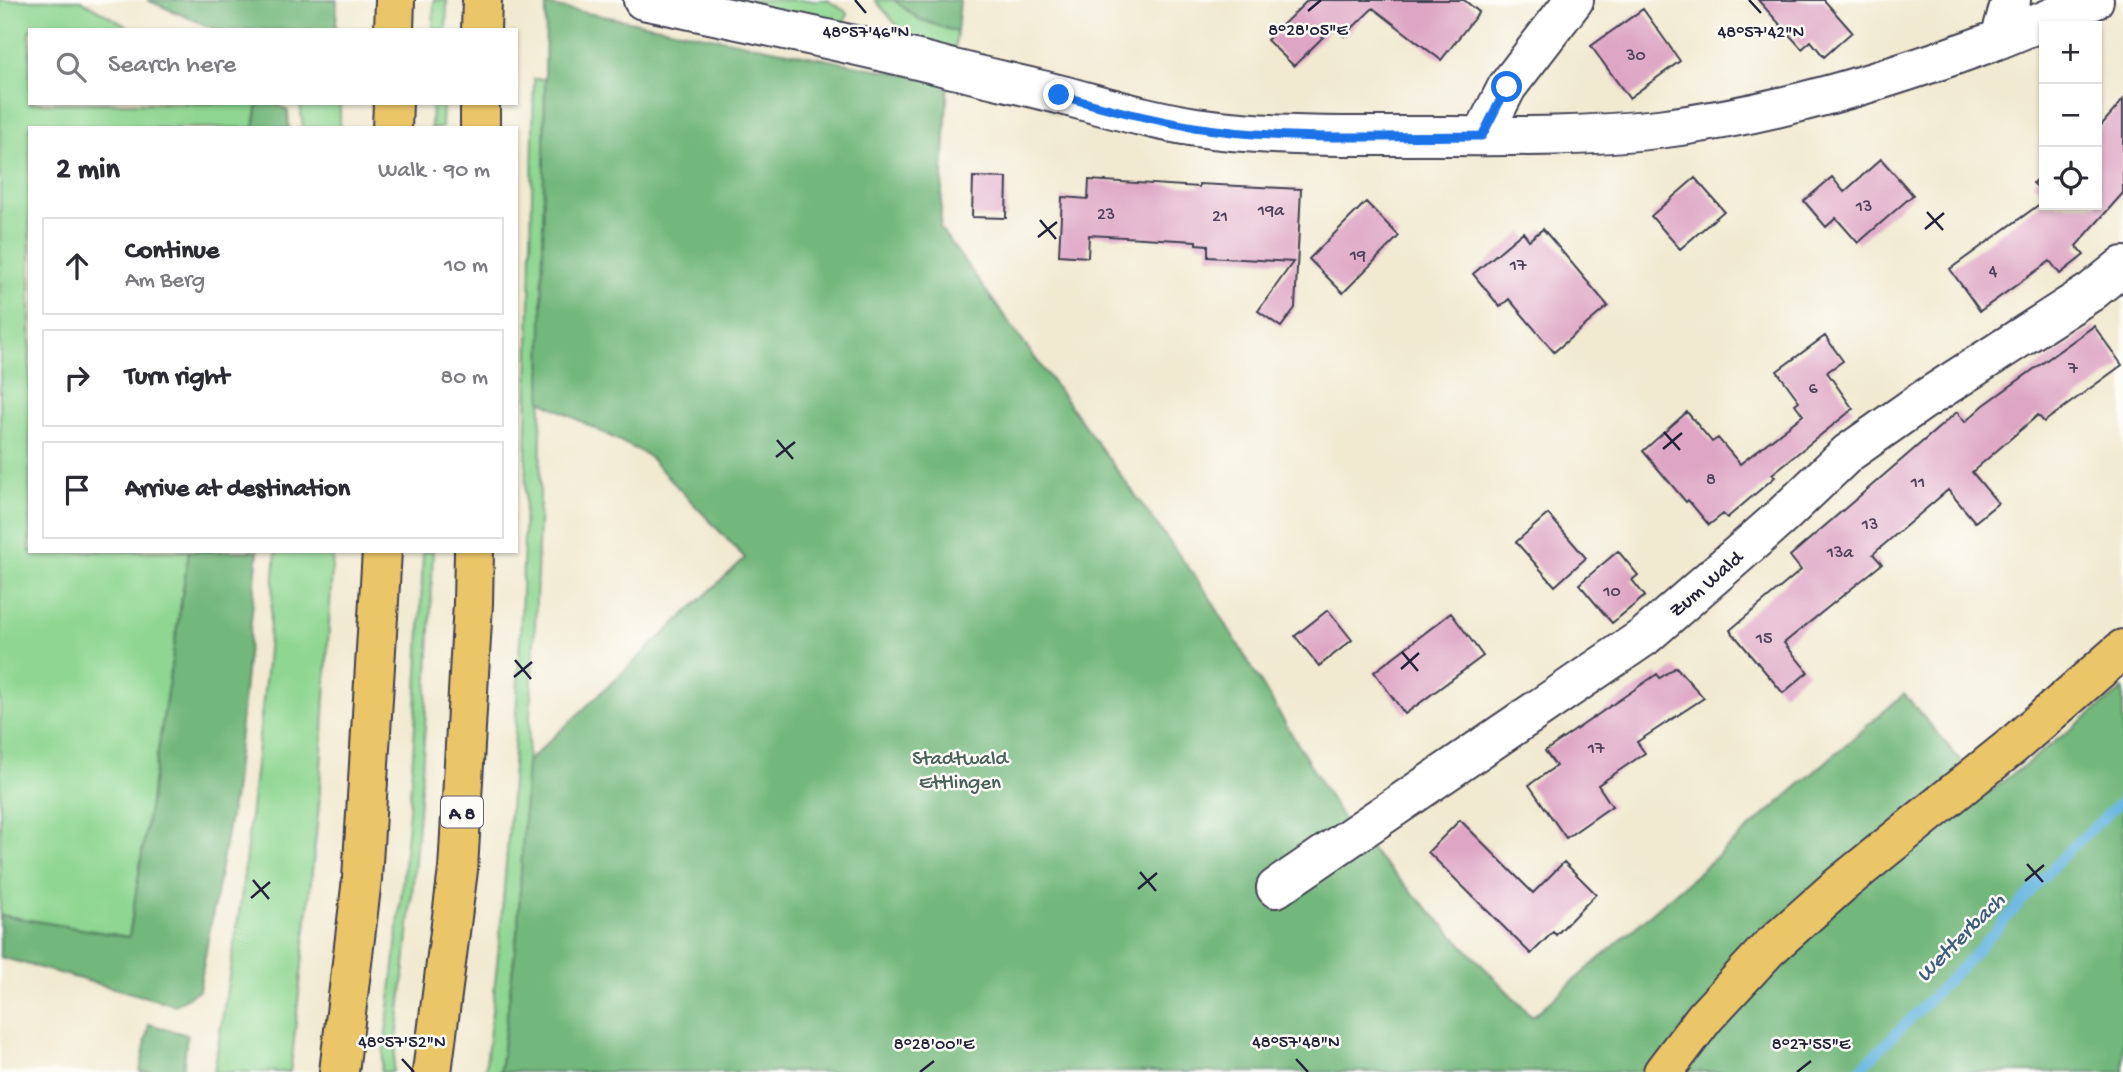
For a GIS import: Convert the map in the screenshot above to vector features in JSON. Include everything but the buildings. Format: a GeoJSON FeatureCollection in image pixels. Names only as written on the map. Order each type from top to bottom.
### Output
{"type":"FeatureCollection","features":[{"type":"Feature","properties":{"kind":"main road"},"geometry":{"type":"LineString","coordinates":[[394,28],[395,0]]}},
{"type":"Feature","properties":{"kind":"main road"},"geometry":{"type":"LineString","coordinates":[[481,28],[482,0]]}},
{"type":"Feature","properties":{"kind":"main road"},"geometry":{"type":"LineString","coordinates":[[393,105],[393,126]]}},
{"type":"Feature","properties":{"kind":"main road"},"geometry":{"type":"LineString","coordinates":[[480,105],[480,126]]}},
{"type":"Feature","properties":{"kind":"main road"},"geometry":{"type":"LineString","coordinates":[[339,1072],[362,879],[382,553]]}},
{"type":"Feature","properties":{"kind":"main road","name":"A 8"},"geometry":{"type":"LineString","coordinates":[[432,1072],[458,870],[474,553]]}},
{"type":"Feature","properties":{"kind":"main road"},"geometry":{"type":"LineString","coordinates":[[1663,1072],[1705,1017],[1768,950],[1840,885],[1966,786],[2123,649]]}},
{"type":"Feature","properties":{"kind":"street"},"geometry":{"type":"LineString","coordinates":[[643,0],[871,49],[1110,110],[1196,127],[1297,135],[1482,136],[1658,129],[1723,118],[1854,89],[2000,39],[2094,0]]}},
{"type":"Feature","properties":{"kind":"street"},"geometry":{"type":"LineString","coordinates":[[1482,136],[1507,87],[1574,0]]}},
{"type":"Feature","properties":{"kind":"street"},"geometry":{"type":"LineString","coordinates":[[2000,39],[2011,0]]}},
{"type":"Feature","properties":{"kind":"street","name":"Zum Wald"},"geometry":{"type":"LineString","coordinates":[[1276,888],[1644,637],[1781,517],[1848,453],[1922,401],[2091,292],[2123,265]]}},
{"type":"Feature","properties":{"kind":"green space"},"geometry":{"type":"Polygon","coordinates":[[[0,0],[81,0],[130,28],[28,28],[28,105],[258,105],[254,126],[28,126],[28,553],[189,553],[129,938],[0,915],[0,0]]]}},
{"type":"Feature","properties":{"kind":"green space"},"geometry":{"type":"Polygon","coordinates":[[[147,0],[337,0],[336,28],[212,28],[147,0]]]}},
{"type":"Feature","properties":{"kind":"green space"},"geometry":{"type":"Polygon","coordinates":[[[434,0],[447,0],[446,28],[433,28],[434,0]]]}},
{"type":"Feature","properties":{"kind":"green space"},"geometry":{"type":"Polygon","coordinates":[[[710,0],[827,0],[848,15],[842,24],[710,0]]]}},
{"type":"Feature","properties":{"kind":"green space"},"geometry":{"type":"Polygon","coordinates":[[[875,0],[894,0],[919,19],[957,32],[955,51],[907,37],[875,0]]]}},
{"type":"Feature","properties":{"kind":"green space"},"geometry":{"type":"Polygon","coordinates":[[[894,0],[960,0],[957,32],[919,19],[894,0]]]}},
{"type":"Feature","properties":{"kind":"green space","name":"Stadtwald Ettlingen"},"geometry":{"type":"Polygon","coordinates":[[[546,5],[948,83],[940,228],[1209,596],[1345,823],[1532,1017],[1904,694],[1988,793],[2123,689],[2123,1072],[500,1072],[518,926],[527,762],[745,558],[647,455],[541,401],[546,5]]]}},
{"type":"Feature","properties":{"kind":"green space"},"geometry":{"type":"Polygon","coordinates":[[[534,79],[545,79],[540,496],[535,626],[518,926],[500,1072],[485,1072],[499,948],[517,700],[527,452],[534,79]]]}},
{"type":"Feature","properties":{"kind":"green space"},"geometry":{"type":"Polygon","coordinates":[[[258,105],[278,105],[288,111],[289,126],[254,126],[258,105]]]}},
{"type":"Feature","properties":{"kind":"green space"},"geometry":{"type":"Polygon","coordinates":[[[300,105],[340,105],[340,126],[303,126],[300,105]]]}},
{"type":"Feature","properties":{"kind":"green space"},"geometry":{"type":"Polygon","coordinates":[[[432,105],[443,105],[442,126],[431,126],[432,105]]]}},
{"type":"Feature","properties":{"kind":"green space"},"geometry":{"type":"Polygon","coordinates":[[[189,553],[258,553],[234,794],[199,990],[175,1005],[0,957],[0,915],[129,937],[189,553]]]}},
{"type":"Feature","properties":{"kind":"green space"},"geometry":{"type":"Polygon","coordinates":[[[276,553],[333,553],[319,806],[290,1072],[214,1072],[241,900],[266,673],[276,553]]]}},
{"type":"Feature","properties":{"kind":"green space"},"geometry":{"type":"Polygon","coordinates":[[[423,553],[433,553],[428,682],[407,942],[393,1072],[381,1072],[397,942],[418,681],[423,553]]]}},
{"type":"Feature","properties":{"kind":"green space"},"geometry":{"type":"Polygon","coordinates":[[[149,1024],[187,1035],[183,1072],[140,1072],[149,1024]]]}},
{"type":"Feature","properties":{"kind":"waterway","name":"Wetterbach"},"geometry":{"type":"LineString","coordinates":[[1853,1072],[1861,1068],[1964,965],[2066,853],[2123,800]]}},
{"type":"Feature","properties":{"kind":"route"},"geometry":{"type":"LineString","coordinates":[[1059,95],[1110,110],[1196,127],[1297,135],[1482,136],[1507,87]]}}]}
